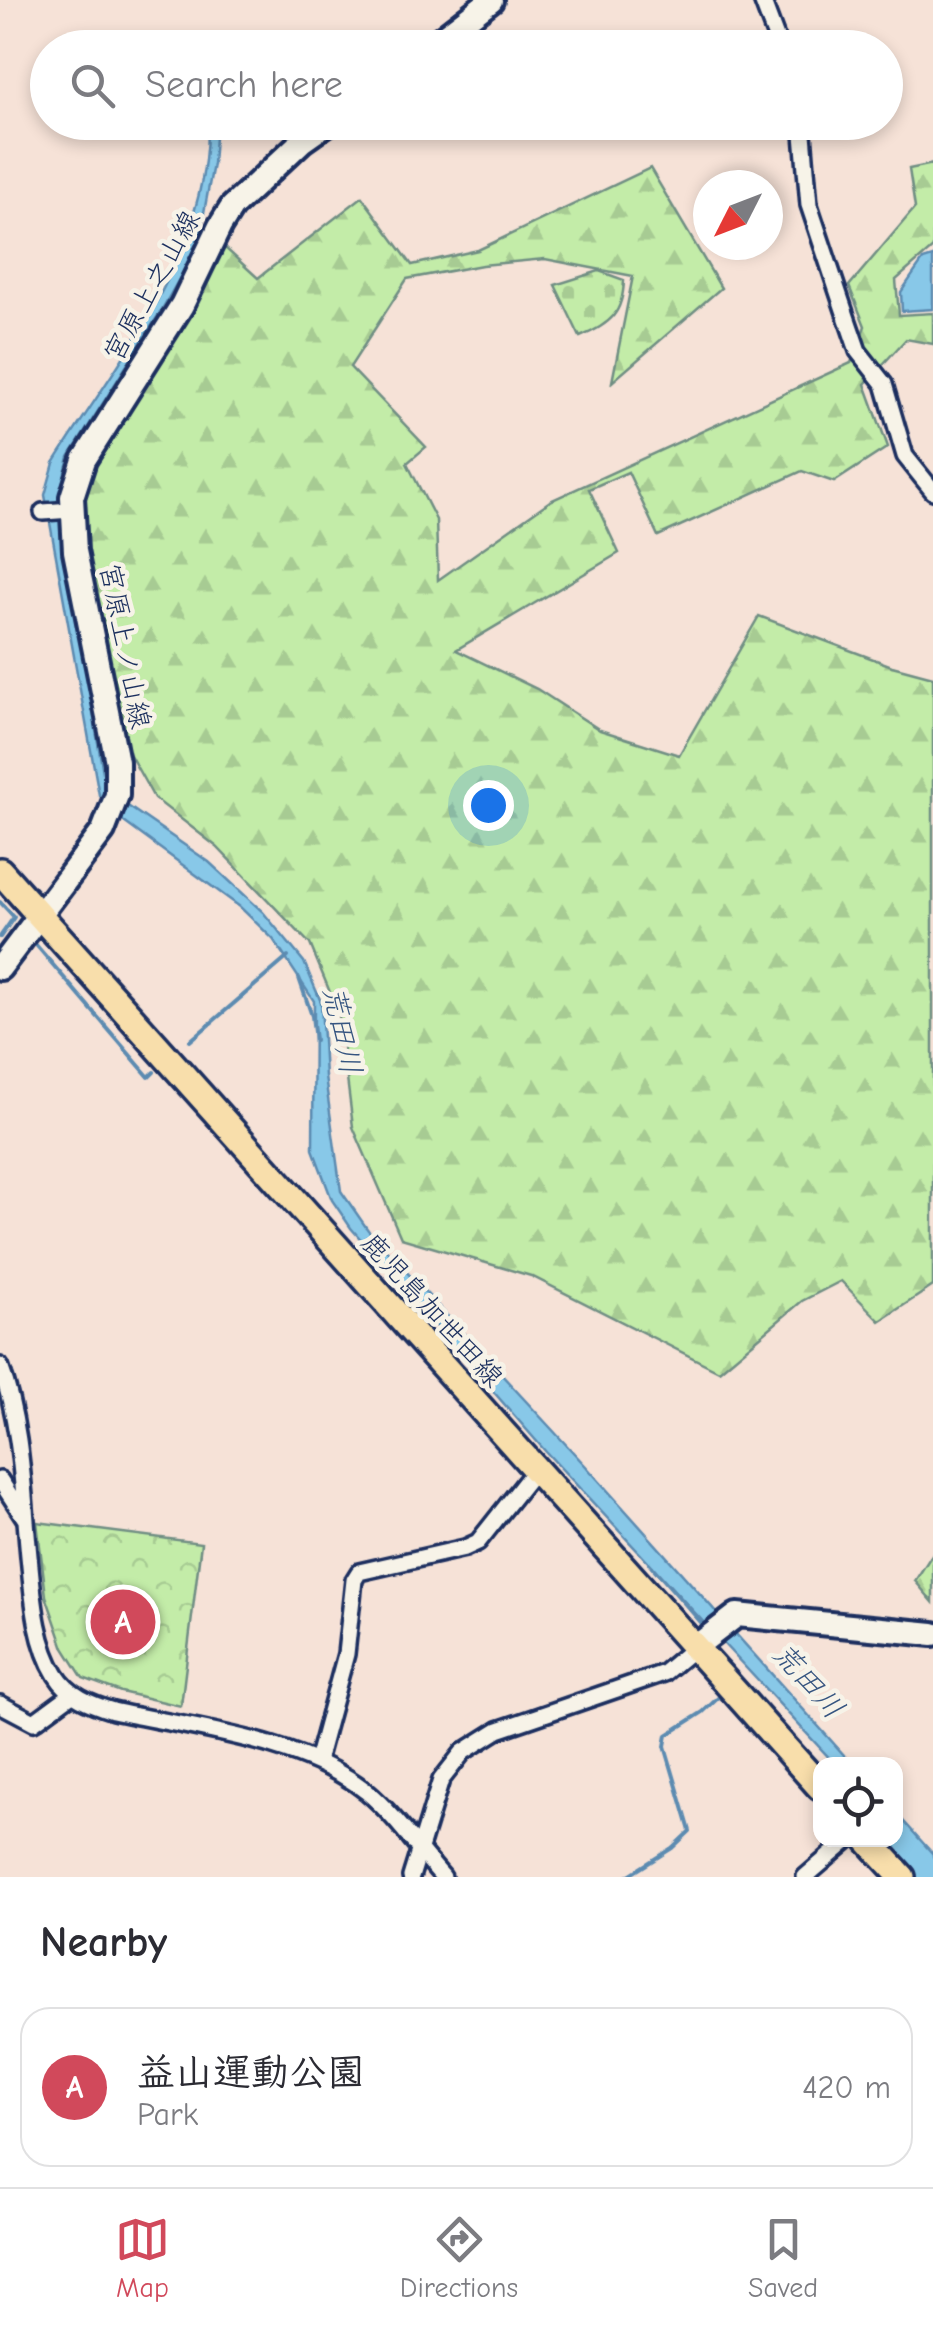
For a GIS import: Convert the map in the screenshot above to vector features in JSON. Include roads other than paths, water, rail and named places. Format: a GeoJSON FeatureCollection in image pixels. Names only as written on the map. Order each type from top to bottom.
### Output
{"type":"FeatureCollection","features":[{"type":"Feature","properties":{"kind":"main road","name":"鹿児島加世田線"},"geometry":{"type":"LineString","coordinates":[[0,871],[535,1470],[702,1642],[813,1778]]}},
{"type":"Feature","properties":{"kind":"main road"},"geometry":{"type":"LineString","coordinates":[[874,1847],[902,1877]]}},
{"type":"Feature","properties":{"kind":"street"},"geometry":{"type":"LineString","coordinates":[[452,30],[491,0]]}},
{"type":"Feature","properties":{"kind":"street"},"geometry":{"type":"LineString","coordinates":[[762,0],[773,30]]}},
{"type":"Feature","properties":{"kind":"street","name":"宮原上之山線"},"geometry":{"type":"LineString","coordinates":[[72,510],[75,481],[84,460],[193,288],[226,216],[252,186],[303,140]]}},
{"type":"Feature","properties":{"kind":"street"},"geometry":{"type":"LineString","coordinates":[[804,140],[812,215],[858,351],[884,384],[905,456],[933,491]]}},
{"type":"Feature","properties":{"kind":"street"},"geometry":{"type":"LineString","coordinates":[[43,512],[72,510]]}},
{"type":"Feature","properties":{"kind":"street","name":"宮原上ノ山線"},"geometry":{"type":"LineString","coordinates":[[39,915],[103,831],[117,795],[118,762],[75,551],[72,510]]}},
{"type":"Feature","properties":{"kind":"street"},"geometry":{"type":"LineString","coordinates":[[0,968],[39,915]]}},
{"type":"Feature","properties":{"kind":"street"},"geometry":{"type":"LineString","coordinates":[[0,1366],[8,1388],[34,1606],[55,1674],[72,1694],[113,1711],[317,1761],[366,1792],[443,1877]]}},
{"type":"Feature","properties":{"kind":"street"},"geometry":{"type":"LineString","coordinates":[[317,1761],[346,1654],[354,1580],[359,1572],[478,1542],[535,1470]]}},
{"type":"Feature","properties":{"kind":"street"},"geometry":{"type":"LineString","coordinates":[[0,1480],[26,1521]]}},
{"type":"Feature","properties":{"kind":"street"},"geometry":{"type":"LineString","coordinates":[[411,1877],[441,1780],[448,1768],[478,1740],[517,1722],[664,1673],[729,1618],[749,1614],[933,1634]]}},
{"type":"Feature","properties":{"kind":"street"},"geometry":{"type":"LineString","coordinates":[[0,1704],[34,1722],[72,1694]]}},
{"type":"Feature","properties":{"kind":"street"},"geometry":{"type":"LineString","coordinates":[[805,1877],[840,1847]]}},
{"type":"Feature","properties":{"kind":"water"},"geometry":{"type":"Polygon","coordinates":[[[206,140],[215,140],[198,245],[69,457],[58,500],[106,791],[209,862],[263,912],[304,962],[321,1002],[325,1077],[341,1191],[368,1230],[846,1757],[829,1757],[546,1452],[351,1228],[332,1200],[313,1149],[314,1001],[273,939],[240,907],[124,822],[99,795],[45,495],[54,463],[156,302],[193,216],[204,170],[206,140]]]}},
{"type":"Feature","properties":{"kind":"water"},"geometry":{"type":"Polygon","coordinates":[[[933,257],[933,309],[902,311],[901,292],[923,260],[933,257]]]}},
{"type":"Feature","properties":{"kind":"water"},"geometry":{"type":"Polygon","coordinates":[[[903,1821],[933,1854],[933,1870],[903,1838],[903,1821]]]}},
{"type":"Feature","properties":{"kind":"waterway"},"geometry":{"type":"LineString","coordinates":[[0,902],[14,917],[0,937]]}},
{"type":"Feature","properties":{"kind":"waterway"},"geometry":{"type":"LineString","coordinates":[[36,945],[149,1077],[154,1072]]}},
{"type":"Feature","properties":{"kind":"waterway"},"geometry":{"type":"LineString","coordinates":[[190,1041],[288,957]]}},
{"type":"Feature","properties":{"kind":"waterway","name":"荒田川"},"geometry":{"type":"LineString","coordinates":[[299,978],[312,1016],[315,1040]]}},
{"type":"Feature","properties":{"kind":"waterway","name":"荒田川"},"geometry":{"type":"LineString","coordinates":[[649,1563],[705,1627]]}},
{"type":"Feature","properties":{"kind":"waterway"},"geometry":{"type":"LineString","coordinates":[[626,1877],[672,1848],[690,1831],[665,1746],[667,1735],[718,1698]]}},
{"type":"Feature","properties":{"kind":"waterway","name":"荒田川"},"geometry":{"type":"LineString","coordinates":[[903,1842],[932,1877]]}},
{"type":"Feature","properties":{"kind":"place","name":"益山運動公園"},"geometry":{"type":"Point","coordinates":[123,1622]}}]}
